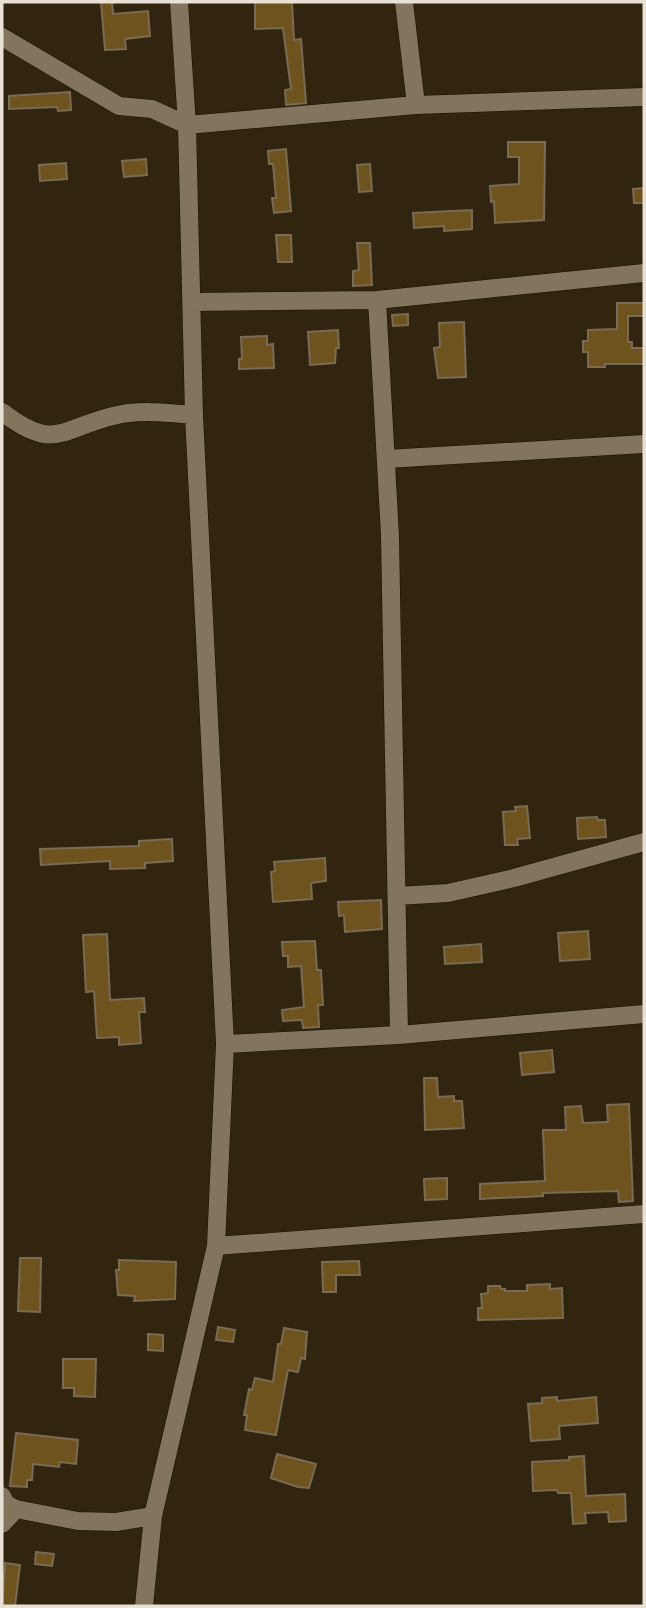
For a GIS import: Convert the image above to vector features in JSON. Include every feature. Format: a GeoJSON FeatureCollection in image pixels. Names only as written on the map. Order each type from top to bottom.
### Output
{"type":"FeatureCollection","features":[{"type":"Feature","properties":{"kind":"street"},"geometry":{"type":"LineString","coordinates":[[144,1606],[153,1516],[216,1246],[225,1044],[194,415],[187,125],[179,2]]}},
{"type":"Feature","properties":{"kind":"street"},"geometry":{"type":"LineString","coordinates":[[404,2],[416,105]]}},
{"type":"Feature","properties":{"kind":"street"},"geometry":{"type":"LineString","coordinates":[[2,37],[119,106],[152,109],[187,125],[416,105],[644,97]]}},
{"type":"Feature","properties":{"kind":"street"},"geometry":{"type":"LineString","coordinates":[[192,302],[377,300],[644,274]]}},
{"type":"Feature","properties":{"kind":"street"},"geometry":{"type":"LineString","coordinates":[[377,300],[390,536],[399,1035]]}},
{"type":"Feature","properties":{"kind":"street"},"geometry":{"type":"LineString","coordinates":[[2,412],[32,432],[44,434],[61,434],[111,416],[136,411],[194,415]]}},
{"type":"Feature","properties":{"kind":"street"},"geometry":{"type":"LineString","coordinates":[[386,459],[644,444]]}},
{"type":"Feature","properties":{"kind":"street"},"geometry":{"type":"LineString","coordinates":[[397,896],[448,892],[514,878],[644,842]]}},
{"type":"Feature","properties":{"kind":"street"},"geometry":{"type":"LineString","coordinates":[[225,1044],[399,1035],[644,1014]]}},
{"type":"Feature","properties":{"kind":"street"},"geometry":{"type":"LineString","coordinates":[[216,1246],[644,1214]]}},
{"type":"Feature","properties":{"kind":"street"},"geometry":{"type":"LineString","coordinates":[[2,1496],[6,1504],[16,1509],[78,1521],[116,1522],[153,1516]]}},
{"type":"Feature","properties":{"kind":"street"},"geometry":{"type":"LineString","coordinates":[[2,1524],[16,1509]]}},
{"type":"Feature","properties":{"kind":"building"},"geometry":{"type":"Polygon","coordinates":[[[101,2],[112,2],[113,14],[148,11],[150,36],[125,39],[126,49],[105,50],[101,2]]]}},
{"type":"Feature","properties":{"kind":"building"},"geometry":{"type":"Polygon","coordinates":[[[255,2],[292,2],[294,40],[301,39],[306,103],[286,105],[285,90],[291,89],[283,28],[255,29],[255,2]]]}},
{"type":"Feature","properties":{"kind":"building"},"geometry":{"type":"Polygon","coordinates":[[[70,92],[71,110],[58,111],[57,107],[9,109],[9,96],[70,92]]]}},
{"type":"Feature","properties":{"kind":"building"},"geometry":{"type":"Polygon","coordinates":[[[508,142],[545,142],[544,220],[495,223],[490,186],[519,184],[519,157],[508,157],[508,142]]]}},
{"type":"Feature","properties":{"kind":"building"},"geometry":{"type":"Polygon","coordinates":[[[286,149],[291,211],[274,213],[272,198],[276,198],[273,164],[269,164],[268,151],[286,149]]]}},
{"type":"Feature","properties":{"kind":"building"},"geometry":{"type":"Polygon","coordinates":[[[146,159],[147,175],[124,177],[122,161],[146,159]]]}},
{"type":"Feature","properties":{"kind":"building"},"geometry":{"type":"Polygon","coordinates":[[[66,163],[67,179],[40,181],[39,165],[66,163]]]}},
{"type":"Feature","properties":{"kind":"building"},"geometry":{"type":"Polygon","coordinates":[[[370,164],[372,191],[359,192],[357,165],[370,164]]]}},
{"type":"Feature","properties":{"kind":"building"},"geometry":{"type":"Polygon","coordinates":[[[644,188],[644,203],[634,203],[633,189],[644,188]]]}},
{"type":"Feature","properties":{"kind":"building"},"geometry":{"type":"Polygon","coordinates":[[[472,210],[472,229],[444,231],[444,226],[414,228],[413,213],[472,210]]]}},
{"type":"Feature","properties":{"kind":"building"},"geometry":{"type":"Polygon","coordinates":[[[276,235],[291,235],[292,262],[278,262],[276,235]]]}},
{"type":"Feature","properties":{"kind":"building"},"geometry":{"type":"Polygon","coordinates":[[[357,243],[370,243],[372,285],[353,286],[353,271],[359,270],[357,243]]]}},
{"type":"Feature","properties":{"kind":"building"},"geometry":{"type":"Polygon","coordinates":[[[617,303],[644,303],[644,316],[628,316],[628,342],[632,342],[632,348],[644,348],[644,364],[588,367],[588,352],[583,352],[583,341],[588,341],[588,330],[617,329],[617,303]]]}},
{"type":"Feature","properties":{"kind":"building"},"geometry":{"type":"Polygon","coordinates":[[[408,314],[408,325],[393,326],[392,315],[408,314]]]}},
{"type":"Feature","properties":{"kind":"building"},"geometry":{"type":"Polygon","coordinates":[[[464,322],[466,377],[438,378],[434,348],[440,347],[439,323],[464,322]]]}},
{"type":"Feature","properties":{"kind":"building"},"geometry":{"type":"Polygon","coordinates":[[[338,330],[339,348],[336,348],[335,363],[310,365],[308,332],[338,330]]]}},
{"type":"Feature","properties":{"kind":"building"},"geometry":{"type":"Polygon","coordinates":[[[267,336],[267,345],[273,344],[274,368],[239,369],[239,359],[242,359],[241,337],[267,336]]]}},
{"type":"Feature","properties":{"kind":"building"},"geometry":{"type":"Polygon","coordinates":[[[527,806],[530,838],[517,839],[518,845],[505,845],[503,812],[516,811],[515,807],[527,806]]]}},
{"type":"Feature","properties":{"kind":"building"},"geometry":{"type":"Polygon","coordinates":[[[597,817],[598,820],[605,820],[606,837],[578,839],[577,818],[597,817]]]}},
{"type":"Feature","properties":{"kind":"building"},"geometry":{"type":"Polygon","coordinates":[[[172,839],[173,861],[145,863],[145,868],[110,869],[110,861],[41,865],[40,849],[139,846],[139,841],[172,839]]]}},
{"type":"Feature","properties":{"kind":"building"},"geometry":{"type":"Polygon","coordinates":[[[325,858],[326,881],[311,883],[312,899],[273,902],[271,872],[275,871],[274,862],[325,858]]]}},
{"type":"Feature","properties":{"kind":"building"},"geometry":{"type":"Polygon","coordinates":[[[381,900],[382,929],[345,932],[344,915],[339,916],[338,902],[381,900]]]}},
{"type":"Feature","properties":{"kind":"building"},"geometry":{"type":"Polygon","coordinates":[[[588,931],[590,959],[560,961],[558,933],[588,931]]]}},
{"type":"Feature","properties":{"kind":"building"},"geometry":{"type":"Polygon","coordinates":[[[107,934],[110,1000],[144,998],[145,1012],[139,1012],[141,1043],[119,1045],[119,1037],[97,1038],[94,991],[86,992],[83,935],[107,934]]]}},
{"type":"Feature","properties":{"kind":"building"},"geometry":{"type":"Polygon","coordinates":[[[315,941],[317,970],[321,970],[323,1005],[318,1005],[319,1027],[303,1028],[302,1020],[283,1021],[282,1010],[304,1007],[301,966],[288,967],[288,956],[283,956],[282,942],[315,941]]]}},
{"type":"Feature","properties":{"kind":"building"},"geometry":{"type":"Polygon","coordinates":[[[481,944],[482,962],[445,964],[444,947],[481,944]]]}},
{"type":"Feature","properties":{"kind":"building"},"geometry":{"type":"Polygon","coordinates":[[[552,1050],[554,1072],[522,1075],[520,1053],[552,1050]]]}},
{"type":"Feature","properties":{"kind":"building"},"geometry":{"type":"Polygon","coordinates":[[[424,1078],[437,1078],[438,1097],[454,1096],[454,1101],[462,1101],[464,1128],[425,1130],[424,1078]]]}},
{"type":"Feature","properties":{"kind":"building"},"geometry":{"type":"Polygon","coordinates":[[[629,1104],[633,1201],[619,1202],[618,1191],[543,1193],[543,1196],[480,1199],[480,1184],[545,1181],[543,1130],[566,1130],[565,1107],[581,1106],[583,1123],[608,1122],[607,1105],[629,1104]]]}},
{"type":"Feature","properties":{"kind":"building"},"geometry":{"type":"Polygon","coordinates":[[[447,1178],[447,1199],[425,1200],[424,1179],[447,1178]]]}},
{"type":"Feature","properties":{"kind":"building"},"geometry":{"type":"Polygon","coordinates":[[[20,1258],[41,1258],[40,1312],[18,1311],[20,1258]]]}},
{"type":"Feature","properties":{"kind":"building"},"geometry":{"type":"Polygon","coordinates":[[[119,1260],[176,1262],[175,1299],[134,1301],[135,1296],[118,1295],[116,1270],[119,1270],[119,1260]]]}},
{"type":"Feature","properties":{"kind":"building"},"geometry":{"type":"Polygon","coordinates":[[[359,1261],[360,1275],[336,1275],[336,1292],[323,1292],[322,1262],[359,1261]]]}},
{"type":"Feature","properties":{"kind":"building"},"geometry":{"type":"Polygon","coordinates":[[[550,1284],[550,1289],[562,1288],[563,1318],[478,1320],[478,1308],[482,1308],[481,1294],[488,1293],[488,1286],[500,1286],[505,1291],[527,1291],[527,1285],[550,1284]]]}},
{"type":"Feature","properties":{"kind":"building"},"geometry":{"type":"Polygon","coordinates":[[[218,1327],[235,1330],[233,1342],[216,1340],[218,1327]]]}},
{"type":"Feature","properties":{"kind":"building"},"geometry":{"type":"Polygon","coordinates":[[[284,1328],[307,1332],[305,1359],[301,1358],[298,1372],[288,1370],[276,1435],[245,1430],[247,1415],[244,1415],[249,1389],[252,1390],[255,1378],[273,1382],[278,1344],[281,1344],[284,1328]]]}},
{"type":"Feature","properties":{"kind":"building"},"geometry":{"type":"Polygon","coordinates":[[[148,1334],[163,1335],[163,1351],[148,1350],[148,1334]]]}},
{"type":"Feature","properties":{"kind":"building"},"geometry":{"type":"Polygon","coordinates":[[[63,1359],[96,1359],[95,1397],[74,1396],[74,1388],[63,1388],[63,1359]]]}},
{"type":"Feature","properties":{"kind":"building"},"geometry":{"type":"Polygon","coordinates":[[[557,1397],[557,1401],[596,1397],[598,1423],[559,1426],[560,1439],[531,1441],[528,1404],[542,1403],[542,1398],[557,1397]]]}},
{"type":"Feature","properties":{"kind":"building"},"geometry":{"type":"Polygon","coordinates":[[[16,1433],[78,1440],[76,1464],[60,1462],[59,1467],[33,1464],[32,1480],[27,1480],[27,1487],[10,1486],[16,1433]]]}},
{"type":"Feature","properties":{"kind":"building"},"geometry":{"type":"Polygon","coordinates":[[[277,1454],[316,1464],[309,1488],[271,1478],[277,1454]]]}},
{"type":"Feature","properties":{"kind":"building"},"geometry":{"type":"Polygon","coordinates":[[[584,1456],[586,1496],[625,1494],[626,1521],[609,1522],[608,1512],[585,1513],[586,1523],[573,1524],[571,1493],[558,1493],[557,1490],[533,1491],[532,1462],[569,1460],[569,1457],[584,1456]]]}},
{"type":"Feature","properties":{"kind":"building"},"geometry":{"type":"Polygon","coordinates":[[[36,1552],[54,1554],[52,1566],[35,1564],[36,1552]]]}},
{"type":"Feature","properties":{"kind":"building"},"geometry":{"type":"Polygon","coordinates":[[[5,1563],[20,1565],[15,1606],[2,1606],[5,1563]]]}}]}
